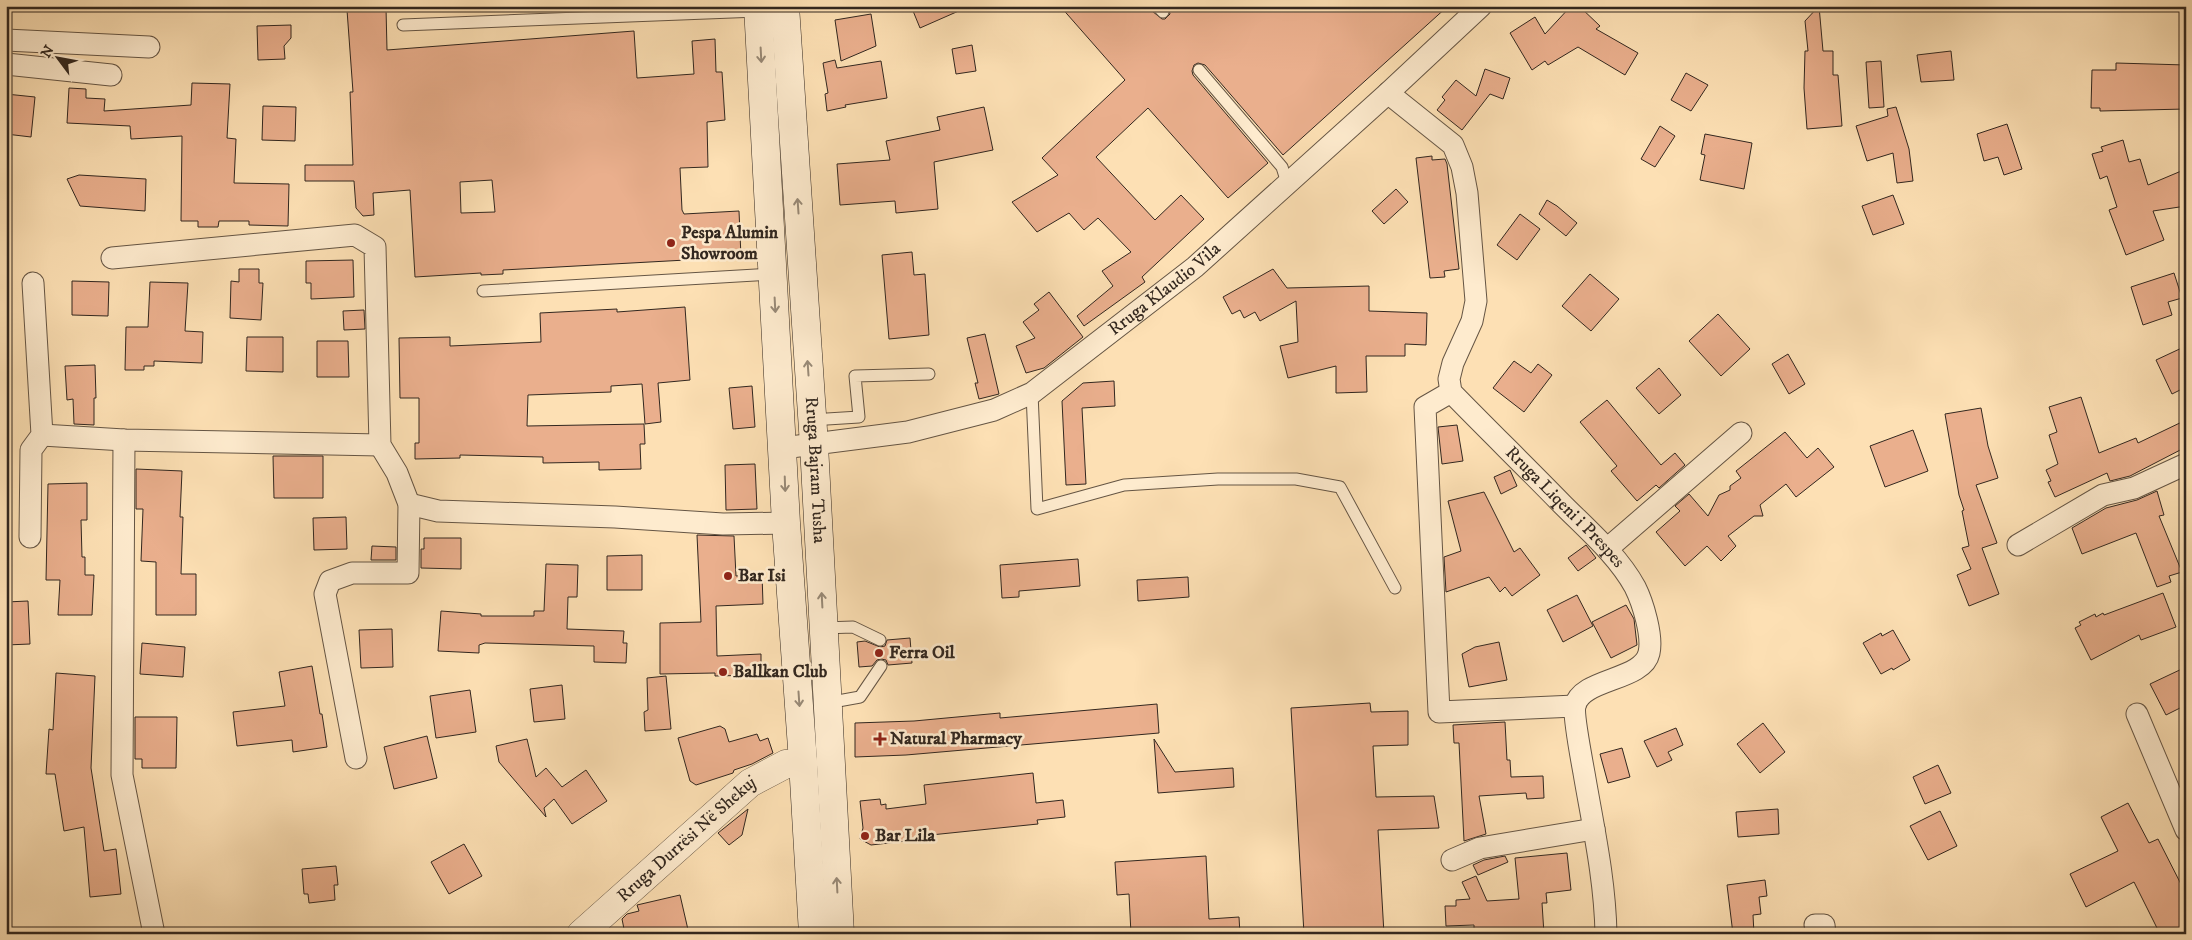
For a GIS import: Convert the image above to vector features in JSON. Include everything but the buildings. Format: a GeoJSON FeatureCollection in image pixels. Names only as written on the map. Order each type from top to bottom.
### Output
{"type":"FeatureCollection","features":[{"type":"Feature","properties":{"kind":"main road","name":"Rruga Bajram Tusha"},"geometry":{"type":"LineString","coordinates":[[785,6],[813,432],[840,934]]}},
{"type":"Feature","properties":{"kind":"main road","name":"Rruga Bajram Tusha"},"geometry":{"type":"LineString","coordinates":[[758,9],[784,448],[786,523],[813,934]]}},
{"type":"Feature","properties":{"kind":"main road","name":"Rruga Durrësi Në Shekuj"},"geometry":{"type":"LineString","coordinates":[[581,934],[750,783],[786,764],[803,762]]}},
{"type":"Feature","properties":{"kind":"street","name":"Rruga Klaudio Vila"},"geometry":{"type":"LineString","coordinates":[[784,448],[813,432],[908,432],[994,410],[1032,393],[1195,267],[1388,93],[1481,6]]}},
{"type":"Feature","properties":{"kind":"street"},"geometry":{"type":"LineString","coordinates":[[6,40],[149,47]]}},
{"type":"Feature","properties":{"kind":"street"},"geometry":{"type":"LineString","coordinates":[[6,64],[111,75]]}},
{"type":"Feature","properties":{"kind":"street"},"geometry":{"type":"LineString","coordinates":[[1388,93],[1453,145],[1462,167],[1476,301],[1472,321],[1453,363],[1449,379],[1451,392],[1425,407],[1439,712],[1575,706],[1581,756],[1606,897],[1606,934]]}},
{"type":"Feature","properties":{"kind":"street"},"geometry":{"type":"LineString","coordinates":[[112,258],[355,235],[375,247],[380,445],[397,473],[409,504],[408,573],[352,573],[330,581],[325,594],[356,758]]}},
{"type":"Feature","properties":{"kind":"street"},"geometry":{"type":"LineString","coordinates":[[30,537],[31,450],[42,435],[33,283]]}},
{"type":"Feature","properties":{"kind":"street","name":"Rruga Liqeni i Prespes"},"geometry":{"type":"LineString","coordinates":[[1451,392],[1607,549],[1635,588],[1647,621],[1651,641],[1649,655],[1641,665],[1631,671],[1591,689],[1581,696],[1575,706]]}},
{"type":"Feature","properties":{"kind":"street"},"geometry":{"type":"LineString","coordinates":[[1607,549],[1741,433]]}},
{"type":"Feature","properties":{"kind":"street"},"geometry":{"type":"LineString","coordinates":[[42,435],[124,440],[380,445]]}},
{"type":"Feature","properties":{"kind":"street"},"geometry":{"type":"LineString","coordinates":[[124,440],[122,775],[154,934]]}},
{"type":"Feature","properties":{"kind":"street"},"geometry":{"type":"LineString","coordinates":[[2018,545],[2102,495],[2134,488],[2186,464]]}},
{"type":"Feature","properties":{"kind":"street"},"geometry":{"type":"LineString","coordinates":[[409,504],[438,511],[457,512],[615,517],[723,524],[786,523]]}},
{"type":"Feature","properties":{"kind":"street"},"geometry":{"type":"LineString","coordinates":[[2137,714],[2186,830]]}},
{"type":"Feature","properties":{"kind":"street"},"geometry":{"type":"LineString","coordinates":[[1452,860],[1480,848],[1594,829]]}},
{"type":"Feature","properties":{"kind":"lane"},"geometry":{"type":"LineString","coordinates":[[403,25],[758,9]]}},
{"type":"Feature","properties":{"kind":"lane"},"geometry":{"type":"LineString","coordinates":[[1199,70],[1282,167],[1287,183]]}},
{"type":"Feature","properties":{"kind":"lane"},"geometry":{"type":"LineString","coordinates":[[483,291],[774,274]]}},
{"type":"Feature","properties":{"kind":"lane"},"geometry":{"type":"LineString","coordinates":[[813,432],[858,416],[855,376],[929,374]]}},
{"type":"Feature","properties":{"kind":"lane"},"geometry":{"type":"LineString","coordinates":[[1032,393],[1037,509],[1124,485],[1218,479],[1296,479],[1340,487],[1395,588]]}},
{"type":"Feature","properties":{"kind":"lane"},"geometry":{"type":"LineString","coordinates":[[823,628],[853,627],[880,640]]}},
{"type":"Feature","properties":{"kind":"lane"},"geometry":{"type":"LineString","coordinates":[[827,703],[860,697],[881,666]]}},
{"type":"Feature","properties":{"kind":"place","name":"Pespa Alumin Showroom"},"geometry":{"type":"Point","coordinates":[671,243]}},
{"type":"Feature","properties":{"kind":"place","name":"Bar Isi"},"geometry":{"type":"Point","coordinates":[728,576]}},
{"type":"Feature","properties":{"kind":"place","name":"Ferra Oil"},"geometry":{"type":"Point","coordinates":[879,653]}},
{"type":"Feature","properties":{"kind":"place","name":"Ballkan Club"},"geometry":{"type":"Point","coordinates":[723,672]}},
{"type":"Feature","properties":{"kind":"place","name":"Natural Pharmacy"},"geometry":{"type":"Point","coordinates":[880,739]}},
{"type":"Feature","properties":{"kind":"place","name":"Bar Lila"},"geometry":{"type":"Point","coordinates":[865,836]}}]}
